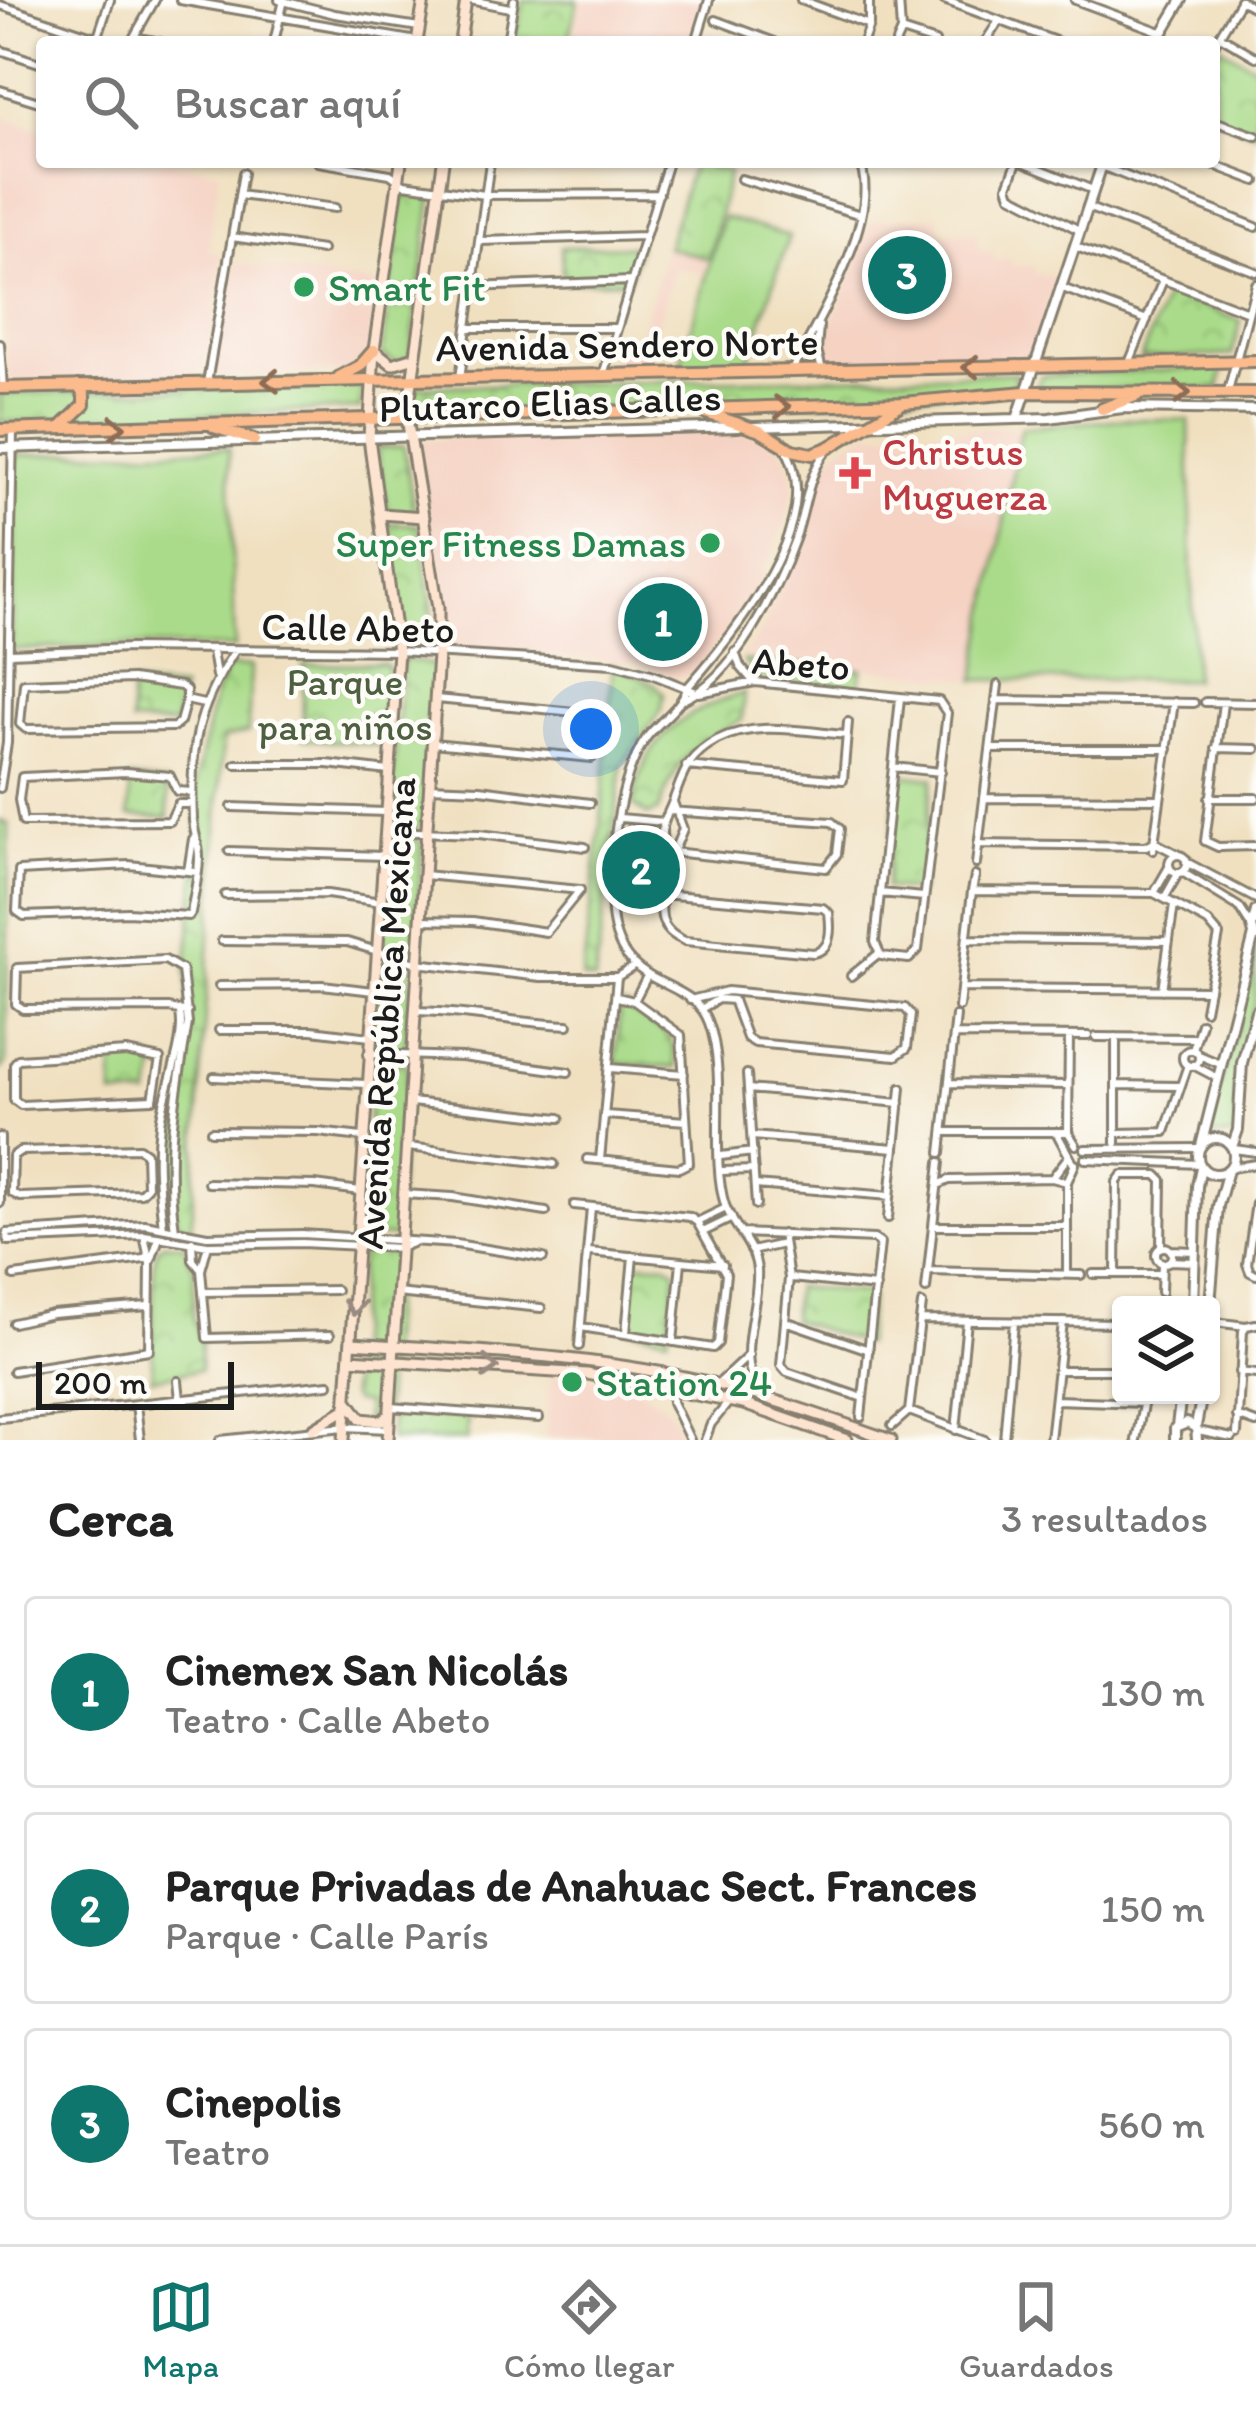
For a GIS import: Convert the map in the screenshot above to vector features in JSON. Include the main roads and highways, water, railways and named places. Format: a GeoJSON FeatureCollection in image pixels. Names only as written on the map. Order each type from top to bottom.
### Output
{"type":"FeatureCollection","features":[{"type":"Feature","properties":{"kind":"main road"},"geometry":{"type":"LineString","coordinates":[[418,36],[422,0]]}},
{"type":"Feature","properties":{"kind":"main road"},"geometry":{"type":"LineString","coordinates":[[461,36],[468,0]]}},
{"type":"Feature","properties":{"kind":"main road","name":"Avenida República Mexicana"},"geometry":{"type":"LineString","coordinates":[[344,1440],[398,651],[369,438],[374,350],[400,168]]}},
{"type":"Feature","properties":{"kind":"main road","name":"Avenida República Mexicana"},"geometry":{"type":"LineString","coordinates":[[388,1435],[404,1244],[438,655],[438,608],[407,418],[442,168]]}},
{"type":"Feature","properties":{"kind":"main road"},"geometry":{"type":"LineString","coordinates":[[334,380],[354,371],[374,350],[392,364],[416,356]]}},
{"type":"Feature","properties":{"kind":"main road","name":"Avenida Sendero Norte"},"geometry":{"type":"LineString","coordinates":[[2,388],[1256,361]]}},
{"type":"Feature","properties":{"kind":"main road"},"geometry":{"type":"LineString","coordinates":[[60,428],[82,409],[84,395],[78,386]]}},
{"type":"Feature","properties":{"kind":"main road"},"geometry":{"type":"LineString","coordinates":[[6,430],[902,403],[1024,392],[1256,393]]}},
{"type":"Feature","properties":{"kind":"main road"},"geometry":{"type":"LineString","coordinates":[[1102,409],[1146,392]]}},
{"type":"Feature","properties":{"kind":"main road"},"geometry":{"type":"LineString","coordinates":[[699,410],[802,453],[828,448],[902,403]]}},
{"type":"Feature","properties":{"kind":"main road"},"geometry":{"type":"LineString","coordinates":[[205,424],[254,440]]}},
{"type":"Feature","properties":{"kind":"main road"},"geometry":{"type":"LineString","coordinates":[[381,514],[424,517]]}},
{"type":"Feature","properties":{"kind":"main road"},"geometry":{"type":"LineString","coordinates":[[351,1343],[566,1358],[674,1376],[891,1440]]}},
{"type":"Feature","properties":{"kind":"main road"},"geometry":{"type":"LineString","coordinates":[[350,1360],[551,1370],[671,1388],[743,1404],[847,1440]]}},
{"type":"Feature","properties":{"kind":"main road"},"geometry":{"type":"LineString","coordinates":[[743,1404],[768,1400]]}},
{"type":"Feature","properties":{"kind":"main road"},"geometry":{"type":"LineString","coordinates":[[313,1429],[347,1404],[361,1419],[381,1421],[390,1411]]}},
{"type":"Feature","properties":{"kind":"place","name":"Cinepolis"},"geometry":{"type":"Point","coordinates":[907,275]}},
{"type":"Feature","properties":{"kind":"place","name":"Smart Fit"},"geometry":{"type":"Point","coordinates":[304,287]}},
{"type":"Feature","properties":{"kind":"place","name":"Christus Muguerza"},"geometry":{"type":"Point","coordinates":[855,473]}},
{"type":"Feature","properties":{"kind":"place","name":"Super Fitness Damas"},"geometry":{"type":"Point","coordinates":[710,543]}},
{"type":"Feature","properties":{"kind":"place","name":"Cinemex San Nicolás"},"geometry":{"type":"Point","coordinates":[663,622]}},
{"type":"Feature","properties":{"kind":"place","name":"Parque Privadas de Anahuac Sect. Frances"},"geometry":{"type":"Point","coordinates":[641,870]}},
{"type":"Feature","properties":{"kind":"place","name":"Station 24"},"geometry":{"type":"Point","coordinates":[572,1382]}},
{"type":"Feature","properties":{"kind":"park label","name":"Parque para niños"},"geometry":{"type":"Point","coordinates":[345,704]}}]}
